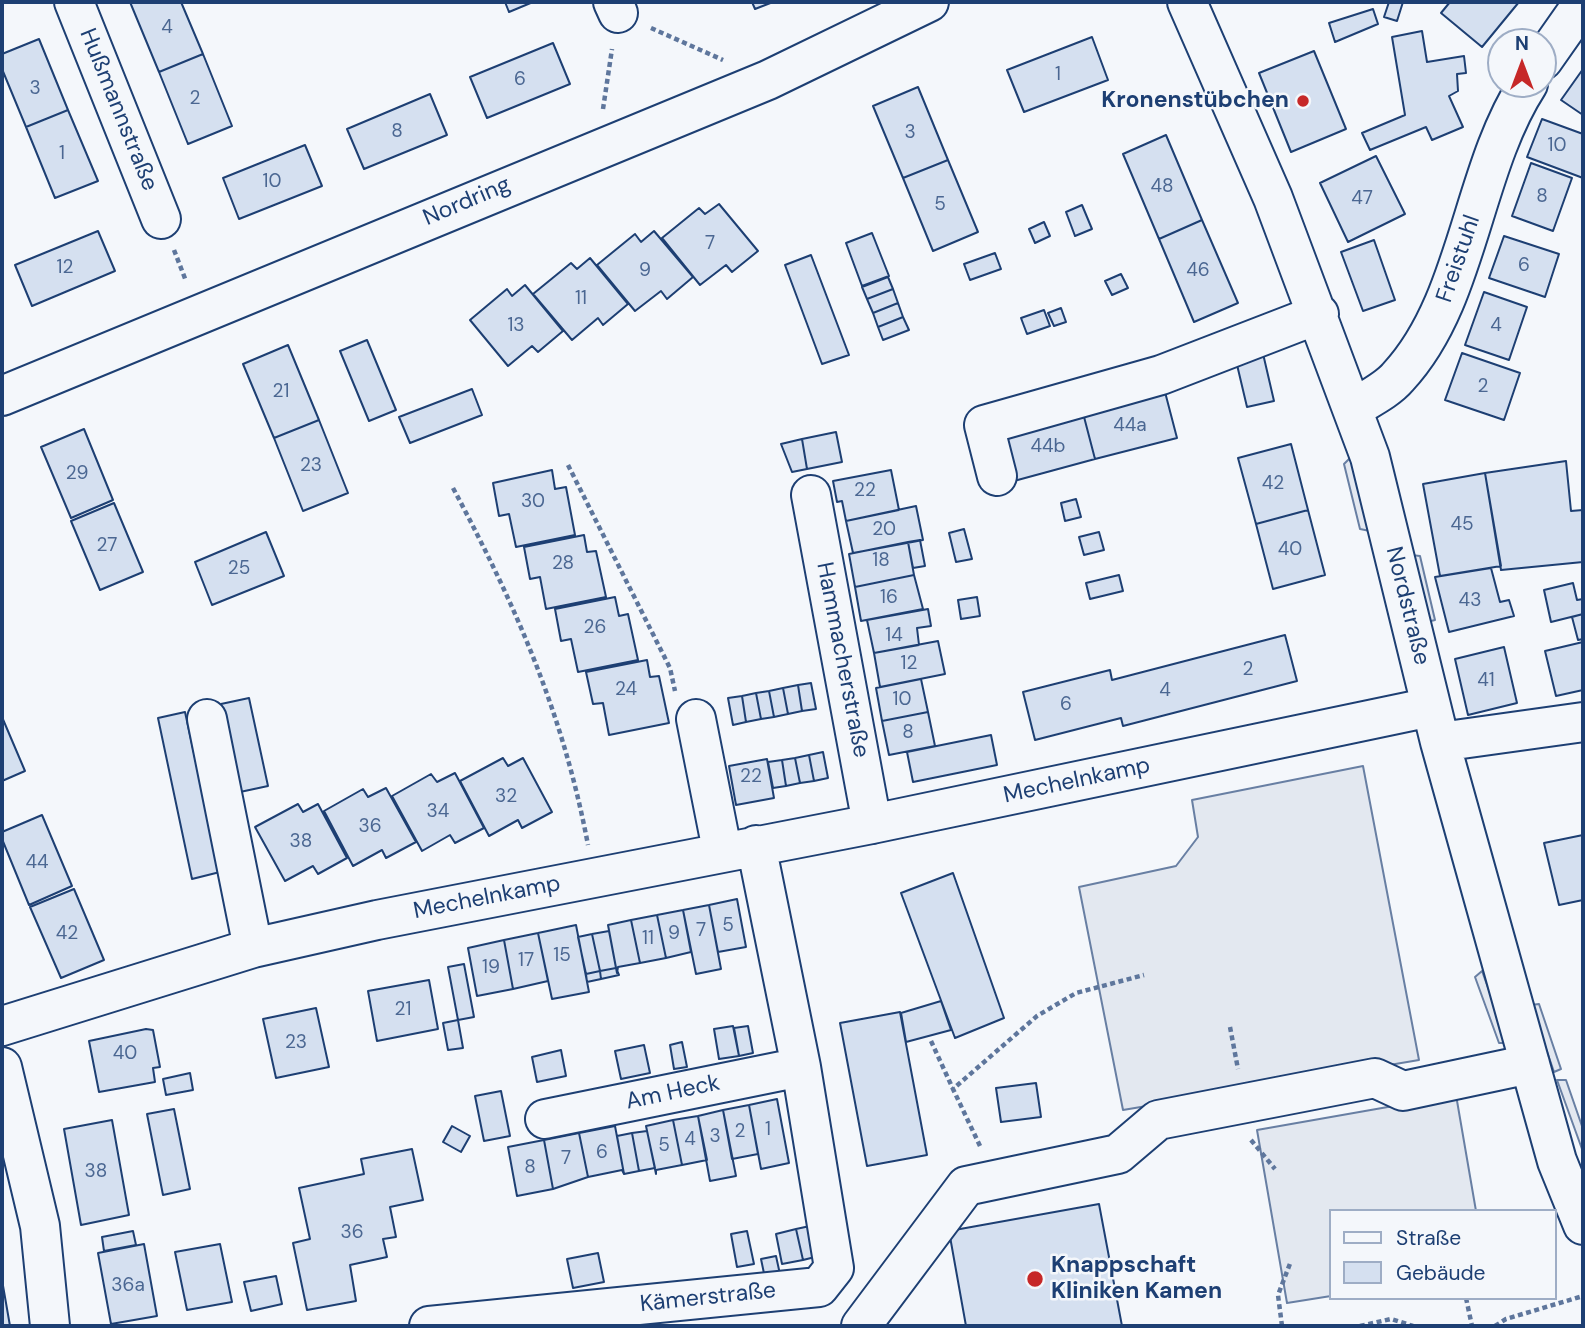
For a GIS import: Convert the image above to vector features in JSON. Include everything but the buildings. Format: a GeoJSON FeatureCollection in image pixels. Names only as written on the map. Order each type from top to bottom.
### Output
{"type":"FeatureCollection","features":[{"type":"Feature","properties":{"kind":"street","name":"Hußmannstraße"},"geometry":{"type":"LineString","coordinates":[[74,2],[162,219]]}},
{"type":"Feature","properties":{"kind":"street","name":"Nordring"},"geometry":{"type":"LineString","coordinates":[[2,396],[596,148],[768,80],[929,2]]}},
{"type":"Feature","properties":{"kind":"street","name":"Nordstraße"},"geometry":{"type":"LineString","coordinates":[[1186,2],[1273,198],[1319,314],[1370,457],[1436,725],[1557,1161],[1583,1226]]}},
{"type":"Feature","properties":{"kind":"street"},"geometry":{"type":"LineString","coordinates":[[1557,40],[1583,3]]}},
{"type":"Feature","properties":{"kind":"street","name":"Freistuhl"},"geometry":{"type":"LineString","coordinates":[[1354,408],[1397,379],[1435,326],[1506,125],[1520,98]]}},
{"type":"Feature","properties":{"kind":"street"},"geometry":{"type":"LineString","coordinates":[[997,476],[984,425],[1161,375],[1319,314]]}},
{"type":"Feature","properties":{"kind":"street","name":"Hammacherstraße"},"geometry":{"type":"LineString","coordinates":[[811,495],[872,824]]}},
{"type":"Feature","properties":{"kind":"street"},"geometry":{"type":"LineString","coordinates":[[207,719],[253,948]]}},
{"type":"Feature","properties":{"kind":"street"},"geometry":{"type":"LineString","coordinates":[[696,719],[739,848],[801,1066]]}},
{"type":"Feature","properties":{"kind":"street","name":"Mechelnkamp"},"geometry":{"type":"LineString","coordinates":[[2,1026],[253,948],[739,848],[1436,725],[1583,722]]}},
{"type":"Feature","properties":{"kind":"street"},"geometry":{"type":"LineString","coordinates":[[859,1323],[966,1186],[1118,1154],[1158,1120],[1376,1078],[1403,1091],[1530,1064]]}},
{"type":"Feature","properties":{"kind":"street","name":"Am Heck"},"geometry":{"type":"LineString","coordinates":[[545,1119],[801,1066]]}},
{"type":"Feature","properties":{"kind":"street","name":"Kämerstraße"},"geometry":{"type":"LineString","coordinates":[[429,1326],[819,1287],[834,1268],[801,1066]]}},
{"type":"Feature","properties":{"kind":"street"},"geometry":{"type":"LineString","coordinates":[[2,1067],[40,1226],[50,1326]]}},
{"type":"Feature","properties":{"kind":"path"},"geometry":{"type":"LineString","coordinates":[[596,148],[616,8],[768,80]]}},
{"type":"Feature","properties":{"kind":"path"},"geometry":{"type":"LineString","coordinates":[[162,219],[200,314]]}},
{"type":"Feature","properties":{"kind":"path"},"geometry":{"type":"LineString","coordinates":[[568,465],[670,668],[682,721],[696,719]]}},
{"type":"Feature","properties":{"kind":"path"},"geometry":{"type":"LineString","coordinates":[[453,488],[502,579],[559,723],[594,876]]}},
{"type":"Feature","properties":{"kind":"path"},"geometry":{"type":"LineString","coordinates":[[953,1089],[1037,1016],[1076,993],[1144,975]]}},
{"type":"Feature","properties":{"kind":"path"},"geometry":{"type":"LineString","coordinates":[[931,1041],[996,1180]]}},
{"type":"Feature","properties":{"kind":"path"},"geometry":{"type":"LineString","coordinates":[[1282,1326],[1279,1295],[1291,1261]]}},
{"type":"Feature","properties":{"kind":"path"},"geometry":{"type":"LineString","coordinates":[[1495,1326],[1506,1319],[1583,1296]]}},
{"type":"Feature","properties":{"kind":"path"},"geometry":{"type":"LineString","coordinates":[[1466,1300],[1472,1326]]}},
{"type":"Feature","properties":{"kind":"path"},"geometry":{"type":"LineString","coordinates":[[1360,1326],[1391,1319],[1413,1326]]}},
{"type":"Feature","properties":{"kind":"shaded area"},"geometry":{"type":"Polygon","coordinates":[[[1352,456],[1370,531],[1360,529],[1344,464],[1352,456]]]}},
{"type":"Feature","properties":{"kind":"shaded area"},"geometry":{"type":"Polygon","coordinates":[[[1411,555],[1420,556],[1435,620],[1427,622],[1411,555]]]}},
{"type":"Feature","properties":{"kind":"shaded area"},"geometry":{"type":"Polygon","coordinates":[[[1363,766],[1419,1060],[1123,1110],[1079,887],[1176,866],[1198,837],[1192,800],[1363,766]]]}},
{"type":"Feature","properties":{"kind":"shaded area"},"geometry":{"type":"Polygon","coordinates":[[[1482,971],[1508,1043],[1499,1043],[1475,977],[1482,971]]]}},
{"type":"Feature","properties":{"kind":"shaded area"},"geometry":{"type":"Polygon","coordinates":[[[1539,1004],[1561,1069],[1554,1072],[1531,1005],[1539,1004]]]}},
{"type":"Feature","properties":{"kind":"shaded area"},"geometry":{"type":"Polygon","coordinates":[[[1557,1080],[1566,1080],[1583,1129],[1582,1149],[1557,1080]]]}},
{"type":"Feature","properties":{"kind":"shaded area"},"geometry":{"type":"Polygon","coordinates":[[[1456,1095],[1476,1209],[1330,1209],[1330,1296],[1287,1303],[1257,1130],[1456,1095]]]}},
{"type":"Feature","properties":{"kind":"place","name":"Kronenstübchen"},"geometry":{"type":"Point","coordinates":[1303,101]}},
{"type":"Feature","properties":{"kind":"place","name":"Knappschaft Kliniken Kamen"},"geometry":{"type":"Point","coordinates":[1035,1279]}}]}
